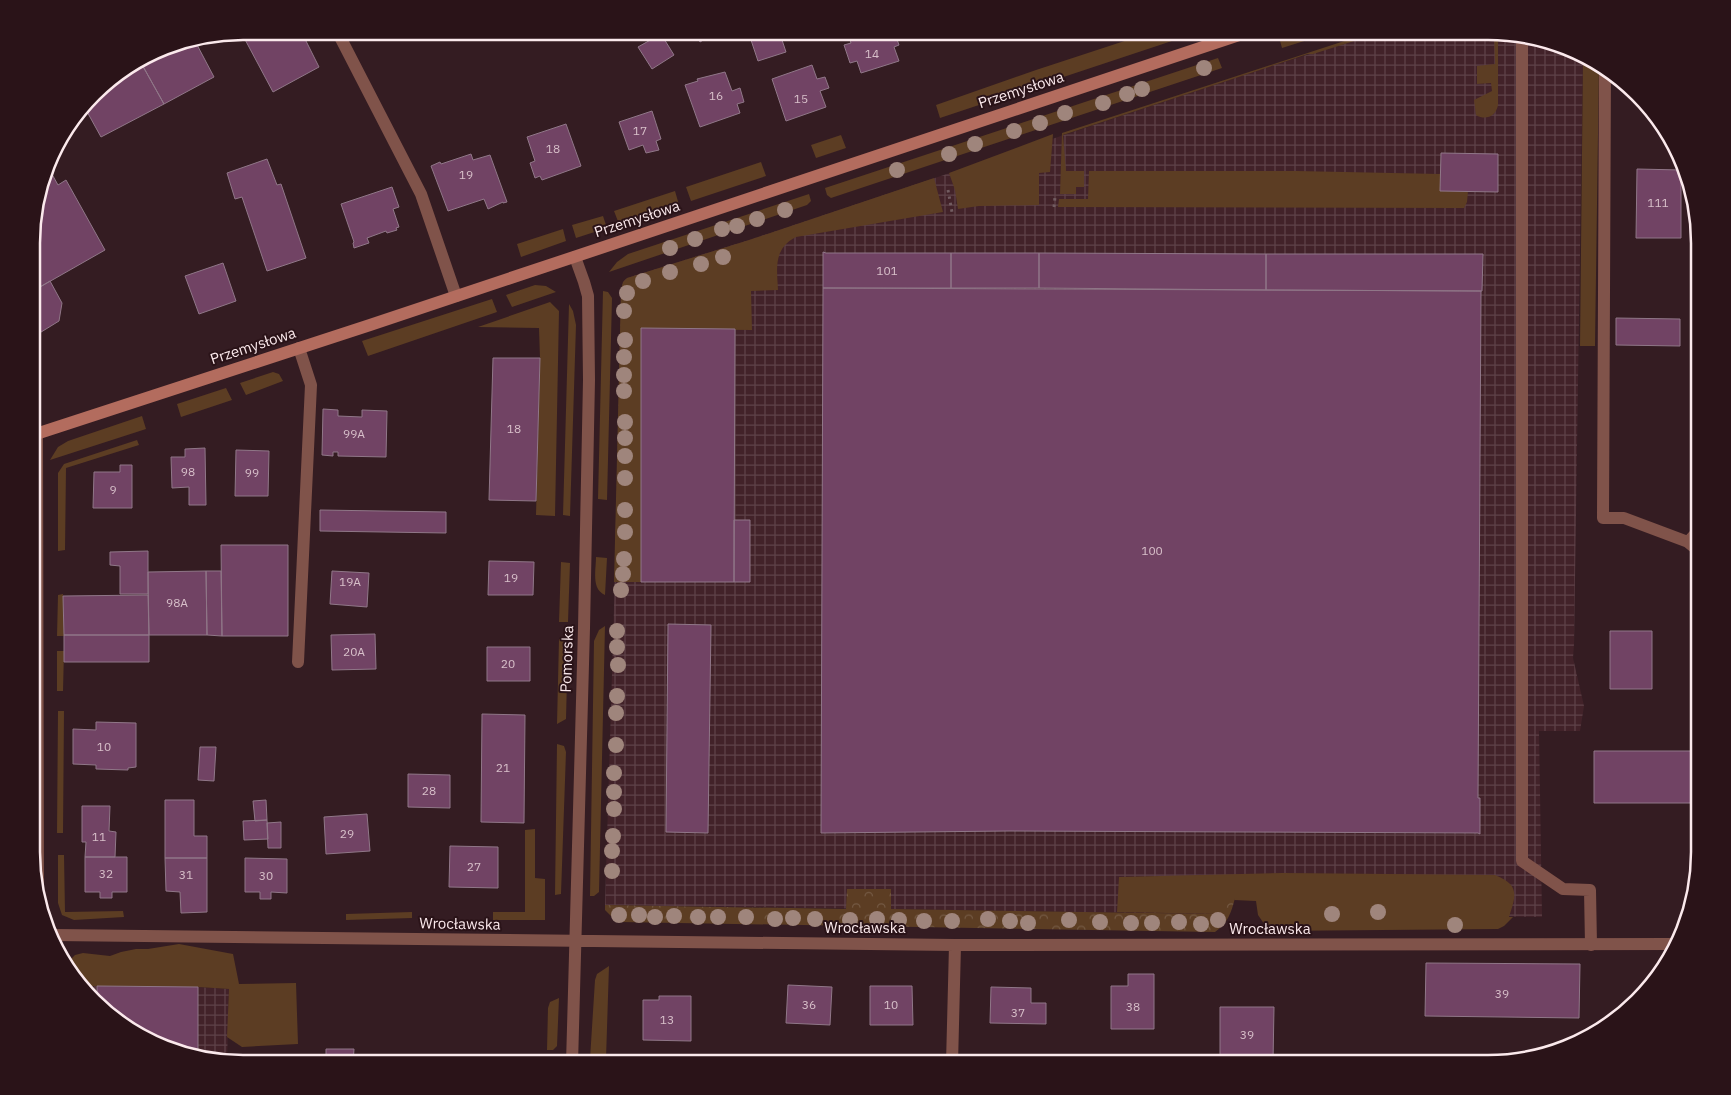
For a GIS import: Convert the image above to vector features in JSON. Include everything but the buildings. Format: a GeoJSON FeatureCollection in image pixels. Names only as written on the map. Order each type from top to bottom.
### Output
{"type":"FeatureCollection","features":[{"type":"Feature","properties":{"kind":"street"},"geometry":{"type":"LineString","coordinates":[[342,40],[422,194],[456,296]]}},
{"type":"Feature","properties":{"kind":"street","name":"Przemysłowa"},"geometry":{"type":"LineString","coordinates":[[40,432],[1224,40]]}},
{"type":"Feature","properties":{"kind":"street"},"geometry":{"type":"LineString","coordinates":[[1522,43],[1522,861],[1563,889],[1590,890],[1591,945]]}},
{"type":"Feature","properties":{"kind":"street"},"geometry":{"type":"LineString","coordinates":[[1605,77],[1603,518],[1624,518],[1691,544]]}},
{"type":"Feature","properties":{"kind":"street","name":"Pomorska"},"geometry":{"type":"LineString","coordinates":[[572,1055],[584,628],[589,327],[588,296],[575,256]]}},
{"type":"Feature","properties":{"kind":"street"},"geometry":{"type":"LineString","coordinates":[[298,662],[311,385],[299,348]]}},
{"type":"Feature","properties":{"kind":"street"},"geometry":{"type":"LineString","coordinates":[[1688,542],[1691,539]]}},
{"type":"Feature","properties":{"kind":"street","name":"Wrocławska"},"geometry":{"type":"LineString","coordinates":[[58,935],[954,945],[1669,944]]}},
{"type":"Feature","properties":{"kind":"street"},"geometry":{"type":"LineString","coordinates":[[952,1055],[954,945]]}},
{"type":"Feature","properties":{"kind":"path"},"geometry":{"type":"LineString","coordinates":[[948,190],[952,212]]}},
{"type":"Feature","properties":{"kind":"path"},"geometry":{"type":"LineString","coordinates":[[1054,208],[1055,196]]}},
{"type":"Feature","properties":{"kind":"shaded area"},"geometry":{"type":"Polygon","coordinates":[[[1356,40],[1501,40],[1541,47],[1566,55],[1583,63],[1573,658],[1584,706],[1580,731],[1539,731],[1542,917],[1393,915],[1394,899],[1220,898],[1219,914],[605,905],[621,290],[623,282],[627,278],[749,240],[1280,63],[1356,40]]]}},
{"type":"Feature","properties":{"kind":"shaded area"},"geometry":{"type":"Polygon","coordinates":[[[90,986],[198,987],[229,989],[227,1055],[190,1048],[165,1040],[130,1021],[109,1005],[90,986]]]}},
{"type":"Feature","properties":{"kind":"green space"},"geometry":{"type":"Polygon","coordinates":[[[1128,40],[1175,40],[940,118],[936,105],[1128,40]]]}},
{"type":"Feature","properties":{"kind":"green space"},"geometry":{"type":"Polygon","coordinates":[[[1280,40],[1307,40],[1282,48],[1280,40]]]}},
{"type":"Feature","properties":{"kind":"green space"},"geometry":{"type":"Polygon","coordinates":[[[1347,40],[1357,40],[1308,54],[1063,135],[1066,171],[1084,171],[1084,187],[1076,187],[1076,194],[1060,194],[1062,133],[1347,40]]]}},
{"type":"Feature","properties":{"kind":"green space"},"geometry":{"type":"Polygon","coordinates":[[[1494,40],[1498,40],[1498,105],[1493,115],[1483,118],[1476,115],[1474,100],[1492,91],[1491,83],[1477,84],[1477,66],[1495,64],[1494,40]]]}},
{"type":"Feature","properties":{"kind":"green space"},"geometry":{"type":"Polygon","coordinates":[[[1218,58],[1222,68],[831,198],[827,195],[825,188],[1218,58]]]}},
{"type":"Feature","properties":{"kind":"green space"},"geometry":{"type":"Polygon","coordinates":[[[1583,63],[1599,73],[1595,346],[1580,346],[1583,63]]]}},
{"type":"Feature","properties":{"kind":"green space"},"geometry":{"type":"Polygon","coordinates":[[[1053,134],[1050,172],[1039,173],[1039,205],[979,206],[958,209],[955,190],[949,173],[1053,134]]]}},
{"type":"Feature","properties":{"kind":"green space"},"geometry":{"type":"Polygon","coordinates":[[[841,135],[846,148],[816,158],[811,145],[841,135]]]}},
{"type":"Feature","properties":{"kind":"green space"},"geometry":{"type":"Polygon","coordinates":[[[761,162],[766,176],[691,201],[686,187],[761,162]]]}},
{"type":"Feature","properties":{"kind":"green space"},"geometry":{"type":"Polygon","coordinates":[[[1089,171],[1297,171],[1440,174],[1440,191],[1468,191],[1467,202],[1464,208],[1058,207],[1059,199],[1088,199],[1089,171]]]}},
{"type":"Feature","properties":{"kind":"green space"},"geometry":{"type":"Polygon","coordinates":[[[934,178],[943,212],[796,237],[783,247],[777,267],[778,290],[751,291],[752,330],[641,329],[641,582],[614,582],[621,290],[623,282],[627,278],[749,240],[934,178]]]}},
{"type":"Feature","properties":{"kind":"green space"},"geometry":{"type":"Polygon","coordinates":[[[675,191],[679,205],[619,224],[614,211],[675,191]]]}},
{"type":"Feature","properties":{"kind":"green space"},"geometry":{"type":"Polygon","coordinates":[[[809,194],[811,201],[807,205],[609,272],[617,262],[628,254],[809,194]]]}},
{"type":"Feature","properties":{"kind":"green space"},"geometry":{"type":"Polygon","coordinates":[[[603,216],[607,228],[576,238],[572,225],[603,216]]]}},
{"type":"Feature","properties":{"kind":"green space"},"geometry":{"type":"Polygon","coordinates":[[[563,229],[566,241],[521,257],[517,244],[563,229]]]}},
{"type":"Feature","properties":{"kind":"green space"},"geometry":{"type":"Polygon","coordinates":[[[535,285],[546,286],[556,292],[512,307],[506,295],[535,285]]]}},
{"type":"Feature","properties":{"kind":"green space"},"geometry":{"type":"Polygon","coordinates":[[[603,291],[608,292],[612,298],[607,500],[598,499],[603,291]]]}},
{"type":"Feature","properties":{"kind":"green space"},"geometry":{"type":"Polygon","coordinates":[[[492,299],[497,312],[368,356],[362,341],[492,299]]]}},
{"type":"Feature","properties":{"kind":"green space"},"geometry":{"type":"Polygon","coordinates":[[[550,302],[559,311],[555,516],[536,515],[539,328],[478,327],[550,302]]]}},
{"type":"Feature","properties":{"kind":"green space"},"geometry":{"type":"Polygon","coordinates":[[[569,304],[573,311],[576,325],[570,516],[563,515],[569,304]]]}},
{"type":"Feature","properties":{"kind":"green space"},"geometry":{"type":"Polygon","coordinates":[[[273,372],[279,374],[283,381],[246,395],[240,383],[273,372]]]}},
{"type":"Feature","properties":{"kind":"green space"},"geometry":{"type":"Polygon","coordinates":[[[226,388],[232,400],[181,417],[177,404],[226,388]]]}},
{"type":"Feature","properties":{"kind":"green space"},"geometry":{"type":"Polygon","coordinates":[[[142,416],[146,429],[50,460],[58,447],[68,441],[142,416]]]}},
{"type":"Feature","properties":{"kind":"green space"},"geometry":{"type":"Polygon","coordinates":[[[137,440],[139,445],[66,468],[65,550],[58,551],[58,473],[64,464],[137,440]]]}},
{"type":"Feature","properties":{"kind":"green space"},"geometry":{"type":"Polygon","coordinates":[[[596,557],[607,558],[605,595],[596,584],[596,557]]]}},
{"type":"Feature","properties":{"kind":"green space"},"geometry":{"type":"Polygon","coordinates":[[[561,562],[570,563],[568,622],[559,622],[561,562]]]}},
{"type":"Feature","properties":{"kind":"green space"},"geometry":{"type":"Polygon","coordinates":[[[63,594],[64,636],[57,636],[58,595],[63,594]]]}},
{"type":"Feature","properties":{"kind":"green space"},"geometry":{"type":"Polygon","coordinates":[[[605,626],[599,892],[594,896],[590,896],[594,641],[599,630],[605,626]]]}},
{"type":"Feature","properties":{"kind":"green space"},"geometry":{"type":"Polygon","coordinates":[[[559,639],[568,639],[566,719],[557,724],[559,639]]]}},
{"type":"Feature","properties":{"kind":"green space"},"geometry":{"type":"Polygon","coordinates":[[[57,651],[64,651],[63,691],[57,691],[57,651]]]}},
{"type":"Feature","properties":{"kind":"green space"},"geometry":{"type":"Polygon","coordinates":[[[58,711],[64,711],[63,833],[57,833],[58,711]]]}},
{"type":"Feature","properties":{"kind":"green space"},"geometry":{"type":"Polygon","coordinates":[[[557,744],[564,746],[566,752],[561,894],[555,895],[557,744]]]}},
{"type":"Feature","properties":{"kind":"green space"},"geometry":{"type":"Polygon","coordinates":[[[535,829],[535,878],[545,879],[545,920],[493,920],[493,912],[525,912],[525,830],[535,829]]]}},
{"type":"Feature","properties":{"kind":"green space"},"geometry":{"type":"Polygon","coordinates":[[[58,855],[64,855],[65,912],[123,911],[124,917],[74,920],[62,915],[58,903],[58,855]]]}},
{"type":"Feature","properties":{"kind":"green space"},"geometry":{"type":"Polygon","coordinates":[[[1283,873],[1495,875],[1509,883],[1512,887],[1514,897],[1509,917],[1513,917],[1498,929],[1269,931],[1258,915],[1256,901],[1234,900],[1235,898],[1219,914],[1117,912],[1119,877],[1283,873]]]}},
{"type":"Feature","properties":{"kind":"green space"},"geometry":{"type":"Polygon","coordinates":[[[847,889],[891,889],[891,909],[1219,914],[1219,898],[1235,898],[1228,917],[1215,932],[621,922],[613,918],[605,910],[605,905],[846,909],[847,889]]]}},
{"type":"Feature","properties":{"kind":"green space"},"geometry":{"type":"Polygon","coordinates":[[[412,912],[412,918],[346,920],[346,914],[412,912]]]}},
{"type":"Feature","properties":{"kind":"green space"},"geometry":{"type":"Polygon","coordinates":[[[179,944],[233,954],[239,984],[296,983],[298,1044],[242,1047],[227,1037],[229,989],[90,986],[70,960],[75,955],[83,953],[110,956],[136,949],[179,944]]]}},
{"type":"Feature","properties":{"kind":"green space"},"geometry":{"type":"Polygon","coordinates":[[[609,966],[606,1055],[590,1055],[597,974],[609,966]]]}},
{"type":"Feature","properties":{"kind":"green space"},"geometry":{"type":"Polygon","coordinates":[[[559,998],[557,1046],[553,1050],[547,1050],[548,1008],[550,1002],[559,998]]]}}]}
